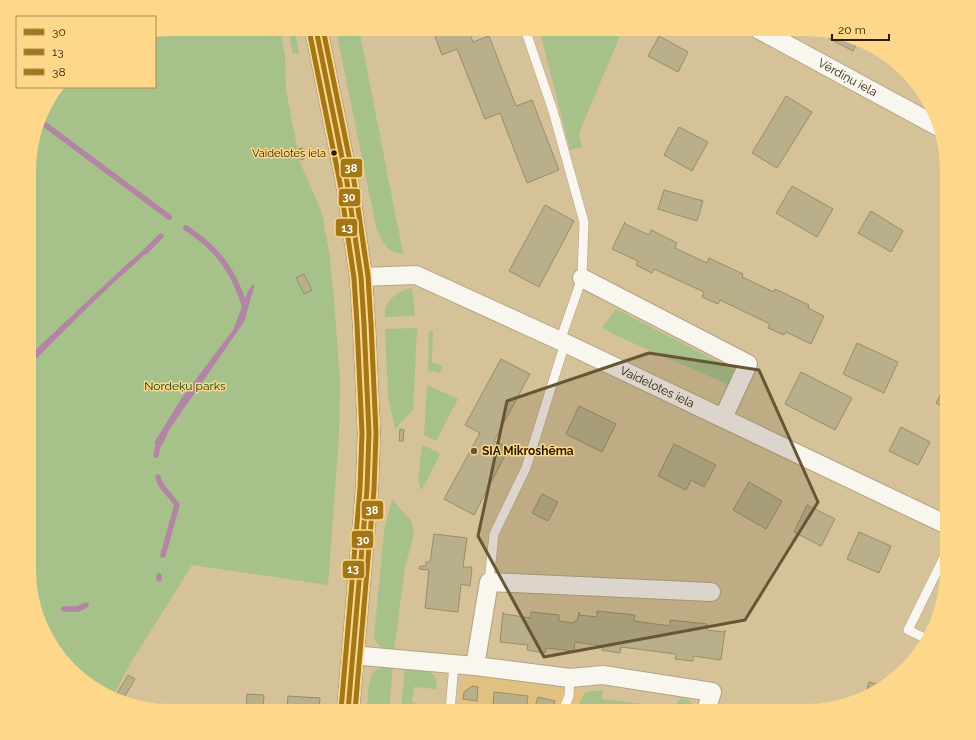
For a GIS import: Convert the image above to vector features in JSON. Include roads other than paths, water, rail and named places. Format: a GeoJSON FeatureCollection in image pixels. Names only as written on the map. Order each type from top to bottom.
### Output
{"type":"FeatureCollection","features":[{"type":"Feature","properties":{"kind":"street"},"geometry":{"type":"LineString","coordinates":[[317,36],[347,182],[361,277],[369,433],[367,489],[348,704]]}},
{"type":"Feature","properties":{"kind":"street","name":"Vērdiņu iela"},"geometry":{"type":"LineString","coordinates":[[771,36],[931,123]]}},
{"type":"Feature","properties":{"kind":"street","name":"Vaidelotes iela"},"geometry":{"type":"LineString","coordinates":[[361,277],[416,275],[562,342],[940,522]]}},
{"type":"Feature","properties":{"kind":"street"},"geometry":{"type":"LineString","coordinates":[[582,278],[748,364],[723,418]]}},
{"type":"Feature","properties":{"kind":"street"},"geometry":{"type":"LineString","coordinates":[[475,666],[489,582],[711,592]]}},
{"type":"Feature","properties":{"kind":"street"},"geometry":{"type":"LineString","coordinates":[[352,655],[475,666],[570,678],[603,675],[712,692],[708,704]]}},
{"type":"Feature","properties":{"kind":"lane"},"geometry":{"type":"LineString","coordinates":[[489,582],[494,534],[526,468],[582,278],[584,222],[553,110],[527,36]]}},
{"type":"Feature","properties":{"kind":"lane"},"geometry":{"type":"LineString","coordinates":[[922,637],[908,630],[940,565]]}},
{"type":"Feature","properties":{"kind":"lane"},"geometry":{"type":"LineString","coordinates":[[451,704],[454,664]]}},
{"type":"Feature","properties":{"kind":"lane"},"geometry":{"type":"LineString","coordinates":[[566,704],[569,696],[570,678]]}},
{"type":"Feature","properties":{"kind":"waterway"},"geometry":{"type":"LineString","coordinates":[[44,124],[169,217]]}},
{"type":"Feature","properties":{"kind":"waterway"},"geometry":{"type":"LineString","coordinates":[[186,228],[207,244],[230,271],[236,282],[245,307]]}},
{"type":"Feature","properties":{"kind":"waterway"},"geometry":{"type":"LineString","coordinates":[[145,252],[161,236]]}},
{"type":"Feature","properties":{"kind":"waterway"},"geometry":{"type":"LineString","coordinates":[[156,455],[158,445],[161,440]]}},
{"type":"Feature","properties":{"kind":"waterway"},"geometry":{"type":"LineString","coordinates":[[158,477],[163,488],[177,505],[163,555]]}},
{"type":"Feature","properties":{"kind":"waterway"},"geometry":{"type":"LineString","coordinates":[[64,609],[78,609],[86,605]]}},
{"type":"Feature","properties":{"kind":"place","name":"Vaidelotes iela"},"geometry":{"type":"Point","coordinates":[334,153]}},
{"type":"Feature","properties":{"kind":"place","name":"SIA Mikroshēma"},"geometry":{"type":"Point","coordinates":[474,451]}},
{"type":"Feature","properties":{"kind":"park label","name":"Nordeķu parks"},"geometry":{"type":"Point","coordinates":[185,386]}}]}
